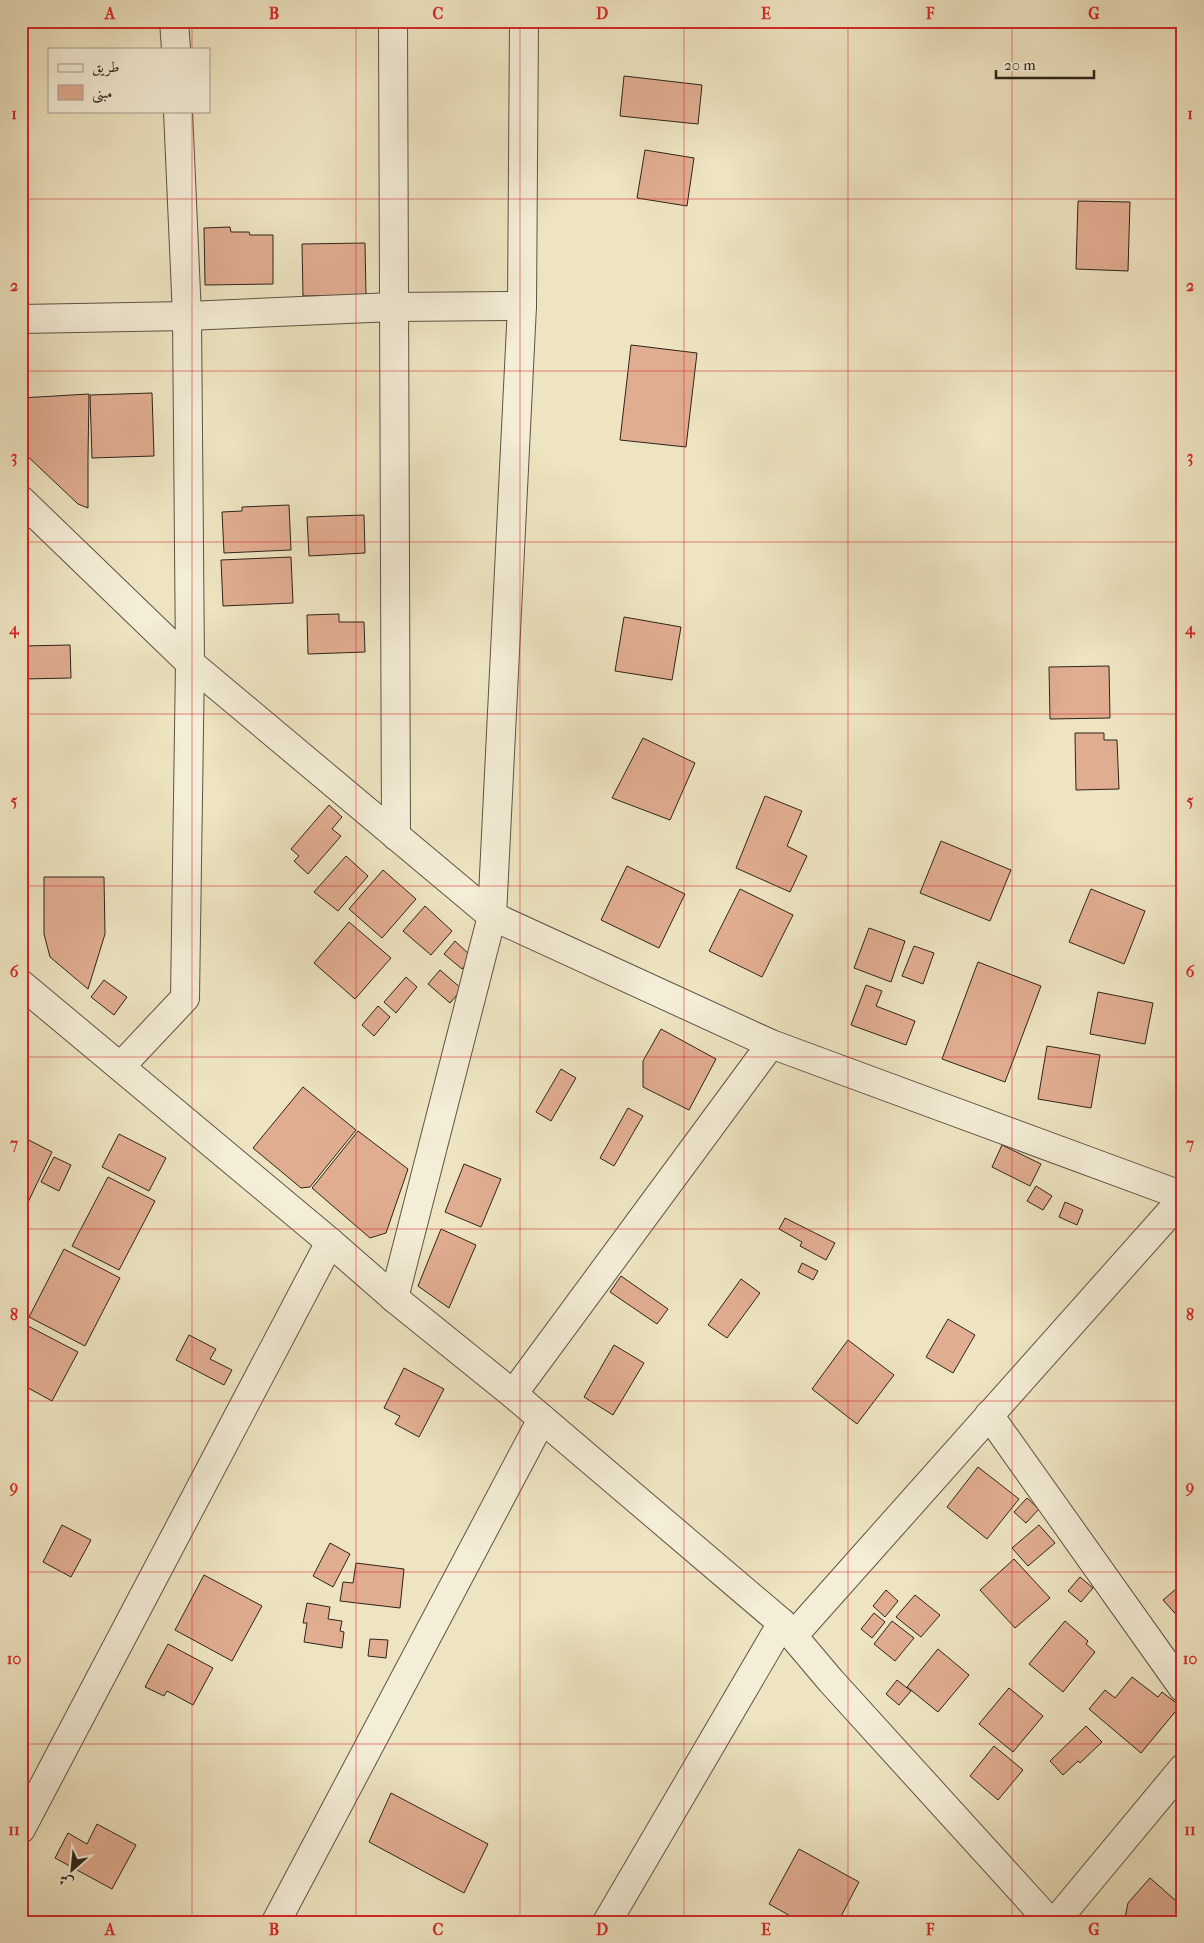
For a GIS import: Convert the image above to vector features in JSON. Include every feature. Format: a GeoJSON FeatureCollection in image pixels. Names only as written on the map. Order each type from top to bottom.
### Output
{"type":"FeatureCollection","features":[{"type":"Feature","properties":{"kind":"street"},"geometry":{"type":"LineString","coordinates":[[174,21],[176,48]]}},
{"type":"Feature","properties":{"kind":"street"},"geometry":{"type":"LineString","coordinates":[[393,21],[396,836]]}},
{"type":"Feature","properties":{"kind":"street"},"geometry":{"type":"LineString","coordinates":[[394,1298],[492,916],[522,306],[524,21]]}},
{"type":"Feature","properties":{"kind":"street"},"geometry":{"type":"LineString","coordinates":[[121,1066],[185,998],[190,663],[187,316],[178,112]]}},
{"type":"Feature","properties":{"kind":"street"},"geometry":{"type":"LineString","coordinates":[[21,319],[187,316],[393,307],[522,306]]}},
{"type":"Feature","properties":{"kind":"street"},"geometry":{"type":"LineString","coordinates":[[21,500],[190,663],[492,916],[771,1044],[1183,1197],[989,1415],[787,1630],[608,1922]]}},
{"type":"Feature","properties":{"kind":"street"},"geometry":{"type":"LineString","coordinates":[[21,984],[121,1066],[394,1298],[542,1419],[787,1630],[830,1681],[1050,1922]]}},
{"type":"Feature","properties":{"kind":"street"},"geometry":{"type":"LineString","coordinates":[[512,1394],[771,1044]]}},
{"type":"Feature","properties":{"kind":"street"},"geometry":{"type":"LineString","coordinates":[[21,1830],[330,1242]]}},
{"type":"Feature","properties":{"kind":"street"},"geometry":{"type":"LineString","coordinates":[[989,1415],[1183,1688]]}},
{"type":"Feature","properties":{"kind":"street"},"geometry":{"type":"LineString","coordinates":[[276,1922],[542,1419]]}},
{"type":"Feature","properties":{"kind":"street"},"geometry":{"type":"LineString","coordinates":[[1055,1922],[1183,1768]]}},
{"type":"Feature","properties":{"kind":"building"},"geometry":{"type":"Polygon","coordinates":[[[624,76],[702,85],[698,124],[620,116],[624,76]]]}},
{"type":"Feature","properties":{"kind":"building"},"geometry":{"type":"Polygon","coordinates":[[[645,150],[694,158],[687,206],[637,198],[645,150]]]}},
{"type":"Feature","properties":{"kind":"building"},"geometry":{"type":"Polygon","coordinates":[[[1078,201],[1130,202],[1128,271],[1076,269],[1078,201]]]}},
{"type":"Feature","properties":{"kind":"building"},"geometry":{"type":"Polygon","coordinates":[[[230,227],[231,232],[249,232],[250,235],[273,235],[273,284],[205,285],[204,228],[230,227]]]}},
{"type":"Feature","properties":{"kind":"building"},"geometry":{"type":"Polygon","coordinates":[[[365,243],[366,295],[303,296],[302,244],[365,243]]]}},
{"type":"Feature","properties":{"kind":"building"},"geometry":{"type":"Polygon","coordinates":[[[631,345],[697,353],[686,447],[620,440],[631,345]]]}},
{"type":"Feature","properties":{"kind":"building"},"geometry":{"type":"Polygon","coordinates":[[[152,393],[154,456],[92,458],[90,395],[152,393]]]}},
{"type":"Feature","properties":{"kind":"building"},"geometry":{"type":"Polygon","coordinates":[[[89,394],[88,508],[78,504],[21,450],[21,398],[89,394]]]}},
{"type":"Feature","properties":{"kind":"building"},"geometry":{"type":"Polygon","coordinates":[[[289,505],[291,550],[224,553],[222,512],[242,511],[242,507],[289,505]]]}},
{"type":"Feature","properties":{"kind":"building"},"geometry":{"type":"Polygon","coordinates":[[[364,515],[365,553],[309,556],[307,517],[364,515]]]}},
{"type":"Feature","properties":{"kind":"building"},"geometry":{"type":"Polygon","coordinates":[[[291,557],[293,603],[223,606],[221,560],[291,557]]]}},
{"type":"Feature","properties":{"kind":"building"},"geometry":{"type":"Polygon","coordinates":[[[339,614],[339,622],[364,622],[365,652],[308,654],[307,615],[339,614]]]}},
{"type":"Feature","properties":{"kind":"building"},"geometry":{"type":"Polygon","coordinates":[[[624,617],[681,627],[672,680],[615,671],[624,617]]]}},
{"type":"Feature","properties":{"kind":"building"},"geometry":{"type":"Polygon","coordinates":[[[70,645],[71,678],[23,679],[22,646],[70,645]]]}},
{"type":"Feature","properties":{"kind":"building"},"geometry":{"type":"Polygon","coordinates":[[[1109,666],[1110,718],[1050,719],[1049,667],[1109,666]]]}},
{"type":"Feature","properties":{"kind":"building"},"geometry":{"type":"Polygon","coordinates":[[[1075,733],[1104,733],[1104,740],[1117,740],[1119,789],[1076,790],[1075,733]]]}},
{"type":"Feature","properties":{"kind":"building"},"geometry":{"type":"Polygon","coordinates":[[[643,738],[695,763],[670,820],[612,798],[643,738]]]}},
{"type":"Feature","properties":{"kind":"building"},"geometry":{"type":"Polygon","coordinates":[[[765,796],[802,811],[787,846],[807,856],[790,892],[736,868],[765,796]]]}},
{"type":"Feature","properties":{"kind":"building"},"geometry":{"type":"Polygon","coordinates":[[[329,805],[342,817],[332,829],[341,836],[308,874],[294,861],[299,856],[291,849],[329,805]]]}},
{"type":"Feature","properties":{"kind":"building"},"geometry":{"type":"Polygon","coordinates":[[[941,841],[1011,870],[990,921],[920,893],[941,841]]]}},
{"type":"Feature","properties":{"kind":"building"},"geometry":{"type":"Polygon","coordinates":[[[346,856],[368,876],[338,911],[314,892],[346,856]]]}},
{"type":"Feature","properties":{"kind":"building"},"geometry":{"type":"Polygon","coordinates":[[[627,866],[685,894],[659,948],[601,920],[627,866]]]}},
{"type":"Feature","properties":{"kind":"building"},"geometry":{"type":"Polygon","coordinates":[[[383,870],[416,899],[382,938],[349,909],[383,870]]]}},
{"type":"Feature","properties":{"kind":"building"},"geometry":{"type":"Polygon","coordinates":[[[44,877],[104,877],[105,934],[88,989],[50,957],[44,934],[44,877]]]}},
{"type":"Feature","properties":{"kind":"building"},"geometry":{"type":"Polygon","coordinates":[[[740,889],[793,915],[762,977],[709,951],[740,889]]]}},
{"type":"Feature","properties":{"kind":"building"},"geometry":{"type":"Polygon","coordinates":[[[1091,889],[1145,911],[1124,964],[1069,942],[1091,889]]]}},
{"type":"Feature","properties":{"kind":"building"},"geometry":{"type":"Polygon","coordinates":[[[425,906],[452,931],[431,955],[403,931],[425,906]]]}},
{"type":"Feature","properties":{"kind":"building"},"geometry":{"type":"Polygon","coordinates":[[[349,922],[391,958],[355,999],[314,963],[349,922]]]}},
{"type":"Feature","properties":{"kind":"building"},"geometry":{"type":"Polygon","coordinates":[[[869,928],[905,941],[891,982],[854,968],[869,928]]]}},
{"type":"Feature","properties":{"kind":"building"},"geometry":{"type":"Polygon","coordinates":[[[455,941],[472,957],[462,969],[444,954],[455,941]]]}},
{"type":"Feature","properties":{"kind":"building"},"geometry":{"type":"Polygon","coordinates":[[[914,946],[934,953],[923,984],[902,976],[914,946]]]}},
{"type":"Feature","properties":{"kind":"building"},"geometry":{"type":"Polygon","coordinates":[[[978,962],[1041,986],[1005,1082],[942,1059],[978,962]]]}},
{"type":"Feature","properties":{"kind":"building"},"geometry":{"type":"Polygon","coordinates":[[[440,970],[462,989],[450,1003],[428,984],[440,970]]]}},
{"type":"Feature","properties":{"kind":"building"},"geometry":{"type":"Polygon","coordinates":[[[406,977],[417,987],[396,1013],[384,1002],[406,977]]]}},
{"type":"Feature","properties":{"kind":"building"},"geometry":{"type":"Polygon","coordinates":[[[104,980],[127,997],[114,1015],[91,997],[104,980]]]}},
{"type":"Feature","properties":{"kind":"building"},"geometry":{"type":"Polygon","coordinates":[[[866,985],[882,991],[876,1006],[915,1021],[906,1045],[851,1025],[866,985]]]}},
{"type":"Feature","properties":{"kind":"building"},"geometry":{"type":"Polygon","coordinates":[[[1098,992],[1153,1003],[1145,1044],[1090,1034],[1098,992]]]}},
{"type":"Feature","properties":{"kind":"building"},"geometry":{"type":"Polygon","coordinates":[[[378,1006],[390,1017],[374,1036],[362,1025],[378,1006]]]}},
{"type":"Feature","properties":{"kind":"building"},"geometry":{"type":"Polygon","coordinates":[[[661,1029],[716,1059],[689,1110],[643,1087],[643,1061],[661,1029]]]}},
{"type":"Feature","properties":{"kind":"building"},"geometry":{"type":"Polygon","coordinates":[[[1047,1046],[1100,1055],[1091,1108],[1038,1099],[1047,1046]]]}},
{"type":"Feature","properties":{"kind":"building"},"geometry":{"type":"Polygon","coordinates":[[[561,1069],[576,1078],[551,1121],[536,1112],[561,1069]]]}},
{"type":"Feature","properties":{"kind":"building"},"geometry":{"type":"Polygon","coordinates":[[[303,1087],[356,1130],[310,1187],[301,1188],[253,1148],[303,1087]]]}},
{"type":"Feature","properties":{"kind":"building"},"geometry":{"type":"Polygon","coordinates":[[[628,1108],[643,1116],[614,1166],[600,1158],[628,1108]]]}},
{"type":"Feature","properties":{"kind":"building"},"geometry":{"type":"Polygon","coordinates":[[[358,1131],[408,1169],[386,1233],[370,1238],[312,1188],[358,1131]]]}},
{"type":"Feature","properties":{"kind":"building"},"geometry":{"type":"Polygon","coordinates":[[[119,1134],[166,1158],[149,1191],[102,1167],[119,1134]]]}},
{"type":"Feature","properties":{"kind":"building"},"geometry":{"type":"Polygon","coordinates":[[[21,1136],[52,1152],[21,1217],[21,1136]]]}},
{"type":"Feature","properties":{"kind":"building"},"geometry":{"type":"Polygon","coordinates":[[[1002,1145],[1041,1164],[1030,1186],[992,1167],[1002,1145]]]}},
{"type":"Feature","properties":{"kind":"building"},"geometry":{"type":"Polygon","coordinates":[[[54,1157],[71,1165],[59,1191],[41,1182],[54,1157]]]}},
{"type":"Feature","properties":{"kind":"building"},"geometry":{"type":"Polygon","coordinates":[[[464,1164],[501,1179],[481,1227],[445,1212],[464,1164]]]}},
{"type":"Feature","properties":{"kind":"building"},"geometry":{"type":"Polygon","coordinates":[[[108,1177],[155,1201],[119,1270],[72,1246],[108,1177]]]}},
{"type":"Feature","properties":{"kind":"building"},"geometry":{"type":"Polygon","coordinates":[[[1036,1186],[1052,1196],[1043,1210],[1027,1201],[1036,1186]]]}},
{"type":"Feature","properties":{"kind":"building"},"geometry":{"type":"Polygon","coordinates":[[[1065,1202],[1083,1210],[1077,1225],[1059,1217],[1065,1202]]]}},
{"type":"Feature","properties":{"kind":"building"},"geometry":{"type":"Polygon","coordinates":[[[785,1218],[835,1243],[826,1260],[800,1246],[802,1242],[779,1229],[785,1218]]]}},
{"type":"Feature","properties":{"kind":"building"},"geometry":{"type":"Polygon","coordinates":[[[441,1229],[476,1245],[449,1308],[418,1286],[441,1229]]]}},
{"type":"Feature","properties":{"kind":"building"},"geometry":{"type":"Polygon","coordinates":[[[64,1249],[120,1278],[85,1346],[29,1317],[64,1249]]]}},
{"type":"Feature","properties":{"kind":"building"},"geometry":{"type":"Polygon","coordinates":[[[802,1263],[818,1271],[813,1280],[798,1272],[802,1263]]]}},
{"type":"Feature","properties":{"kind":"building"},"geometry":{"type":"Polygon","coordinates":[[[621,1276],[668,1309],[657,1324],[610,1292],[621,1276]]]}},
{"type":"Feature","properties":{"kind":"building"},"geometry":{"type":"Polygon","coordinates":[[[741,1279],[760,1293],[727,1338],[708,1325],[741,1279]]]}},
{"type":"Feature","properties":{"kind":"building"},"geometry":{"type":"Polygon","coordinates":[[[948,1319],[975,1335],[953,1373],[926,1357],[948,1319]]]}},
{"type":"Feature","properties":{"kind":"building"},"geometry":{"type":"Polygon","coordinates":[[[26,1325],[78,1352],[52,1401],[21,1384],[21,1334],[26,1325]]]}},
{"type":"Feature","properties":{"kind":"building"},"geometry":{"type":"Polygon","coordinates":[[[189,1335],[216,1349],[210,1359],[232,1370],[224,1385],[176,1360],[189,1335]]]}},
{"type":"Feature","properties":{"kind":"building"},"geometry":{"type":"Polygon","coordinates":[[[848,1340],[894,1375],[857,1424],[812,1389],[848,1340]]]}},
{"type":"Feature","properties":{"kind":"building"},"geometry":{"type":"Polygon","coordinates":[[[614,1345],[644,1363],[613,1415],[584,1397],[614,1345]]]}},
{"type":"Feature","properties":{"kind":"building"},"geometry":{"type":"Polygon","coordinates":[[[404,1368],[444,1389],[419,1437],[395,1424],[400,1416],[384,1408],[404,1368]]]}},
{"type":"Feature","properties":{"kind":"building"},"geometry":{"type":"Polygon","coordinates":[[[978,1467],[1019,1499],[987,1539],[947,1507],[978,1467]]]}},
{"type":"Feature","properties":{"kind":"building"},"geometry":{"type":"Polygon","coordinates":[[[1027,1498],[1039,1509],[1026,1523],[1014,1512],[1027,1498]]]}},
{"type":"Feature","properties":{"kind":"building"},"geometry":{"type":"Polygon","coordinates":[[[62,1525],[91,1540],[71,1577],[43,1562],[62,1525]]]}},
{"type":"Feature","properties":{"kind":"building"},"geometry":{"type":"Polygon","coordinates":[[[1039,1525],[1055,1543],[1028,1566],[1012,1548],[1039,1525]]]}},
{"type":"Feature","properties":{"kind":"building"},"geometry":{"type":"Polygon","coordinates":[[[330,1543],[350,1554],[333,1587],[313,1576],[330,1543]]]}},
{"type":"Feature","properties":{"kind":"building"},"geometry":{"type":"Polygon","coordinates":[[[1014,1559],[1050,1598],[1015,1628],[980,1590],[1014,1559]]]}},
{"type":"Feature","properties":{"kind":"building"},"geometry":{"type":"Polygon","coordinates":[[[356,1563],[404,1569],[400,1608],[340,1601],[343,1582],[353,1583],[356,1563]]]}},
{"type":"Feature","properties":{"kind":"building"},"geometry":{"type":"Polygon","coordinates":[[[204,1575],[262,1606],[232,1661],[175,1630],[204,1575]]]}},
{"type":"Feature","properties":{"kind":"building"},"geometry":{"type":"Polygon","coordinates":[[[1080,1577],[1093,1588],[1081,1602],[1068,1591],[1080,1577]]]}},
{"type":"Feature","properties":{"kind":"building"},"geometry":{"type":"Polygon","coordinates":[[[1183,1583],[1183,1622],[1163,1600],[1183,1583]]]}},
{"type":"Feature","properties":{"kind":"building"},"geometry":{"type":"Polygon","coordinates":[[[886,1590],[898,1601],[885,1617],[873,1606],[886,1590]]]}},
{"type":"Feature","properties":{"kind":"building"},"geometry":{"type":"Polygon","coordinates":[[[915,1595],[940,1615],[921,1637],[896,1617],[915,1595]]]}},
{"type":"Feature","properties":{"kind":"building"},"geometry":{"type":"Polygon","coordinates":[[[307,1603],[330,1607],[328,1619],[342,1621],[340,1631],[344,1632],[342,1648],[304,1642],[307,1623],[303,1623],[307,1603]]]}},
{"type":"Feature","properties":{"kind":"building"},"geometry":{"type":"Polygon","coordinates":[[[874,1613],[885,1622],[872,1638],[861,1629],[874,1613]]]}},
{"type":"Feature","properties":{"kind":"building"},"geometry":{"type":"Polygon","coordinates":[[[892,1621],[914,1638],[895,1661],[874,1644],[892,1621]]]}},
{"type":"Feature","properties":{"kind":"building"},"geometry":{"type":"Polygon","coordinates":[[[1065,1621],[1088,1641],[1086,1644],[1095,1652],[1063,1692],[1029,1664],[1065,1621]]]}},
{"type":"Feature","properties":{"kind":"building"},"geometry":{"type":"Polygon","coordinates":[[[370,1639],[388,1640],[386,1658],[368,1656],[370,1639]]]}},
{"type":"Feature","properties":{"kind":"building"},"geometry":{"type":"Polygon","coordinates":[[[168,1644],[213,1668],[193,1705],[167,1691],[164,1696],[145,1687],[168,1644]]]}},
{"type":"Feature","properties":{"kind":"building"},"geometry":{"type":"Polygon","coordinates":[[[938,1649],[969,1675],[938,1712],[907,1687],[938,1649]]]}},
{"type":"Feature","properties":{"kind":"building"},"geometry":{"type":"Polygon","coordinates":[[[1132,1677],[1158,1697],[1162,1692],[1180,1706],[1141,1753],[1089,1709],[1105,1690],[1115,1698],[1132,1677]]]}},
{"type":"Feature","properties":{"kind":"building"},"geometry":{"type":"Polygon","coordinates":[[[897,1680],[911,1691],[899,1705],[886,1694],[897,1680]]]}},
{"type":"Feature","properties":{"kind":"building"},"geometry":{"type":"Polygon","coordinates":[[[1009,1688],[1043,1716],[1013,1752],[979,1724],[1009,1688]]]}},
{"type":"Feature","properties":{"kind":"building"},"geometry":{"type":"Polygon","coordinates":[[[1086,1726],[1102,1742],[1080,1763],[1078,1761],[1063,1775],[1050,1761],[1086,1726]]]}},
{"type":"Feature","properties":{"kind":"building"},"geometry":{"type":"Polygon","coordinates":[[[994,1746],[1023,1770],[998,1800],[970,1776],[994,1746]]]}},
{"type":"Feature","properties":{"kind":"building"},"geometry":{"type":"Polygon","coordinates":[[[391,1793],[488,1844],[464,1893],[369,1842],[391,1793]]]}},
{"type":"Feature","properties":{"kind":"building"},"geometry":{"type":"Polygon","coordinates":[[[97,1824],[136,1845],[112,1889],[55,1858],[68,1833],[87,1844],[97,1824]]]}},
{"type":"Feature","properties":{"kind":"building"},"geometry":{"type":"Polygon","coordinates":[[[799,1849],[859,1882],[838,1922],[801,1922],[769,1904],[799,1849]]]}},
{"type":"Feature","properties":{"kind":"building"},"geometry":{"type":"Polygon","coordinates":[[[1150,1878],[1183,1907],[1170,1922],[1124,1922],[1128,1903],[1150,1878]]]}}]}
